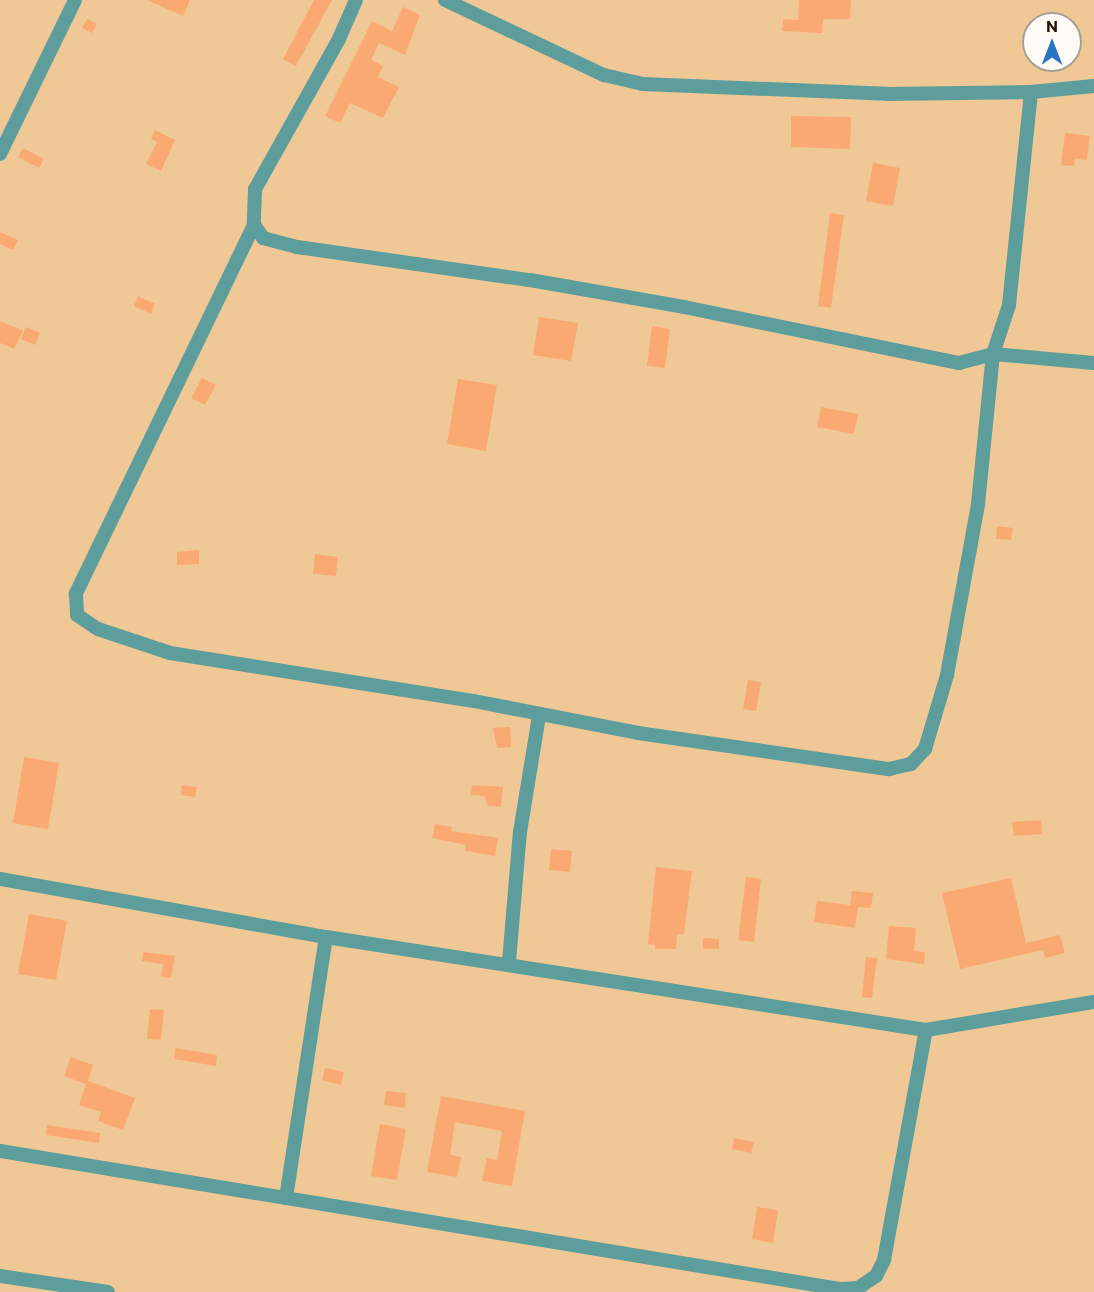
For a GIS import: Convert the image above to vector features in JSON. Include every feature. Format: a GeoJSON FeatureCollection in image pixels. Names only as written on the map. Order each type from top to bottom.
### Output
{"type":"FeatureCollection","features":[{"type":"Feature","properties":{"kind":"street"},"geometry":{"type":"LineString","coordinates":[[0,154],[75,0]]}},
{"type":"Feature","properties":{"kind":"street"},"geometry":{"type":"LineString","coordinates":[[356,0],[339,39],[255,189],[254,225],[76,594],[77,615],[98,629],[170,653],[474,701],[539,716],[848,766],[889,769],[911,764],[925,749],[947,675],[978,504],[993,354],[1009,305],[1031,92]]}},
{"type":"Feature","properties":{"kind":"street"},"geometry":{"type":"LineString","coordinates":[[445,0],[604,75],[642,84],[887,94],[1031,92],[1094,86]]}},
{"type":"Feature","properties":{"kind":"street"},"geometry":{"type":"LineString","coordinates":[[254,225],[263,238],[297,247],[651,301],[959,363],[993,354],[1094,363]]}},
{"type":"Feature","properties":{"kind":"street"},"geometry":{"type":"LineString","coordinates":[[508,962],[520,832],[539,716]]}},
{"type":"Feature","properties":{"kind":"street"},"geometry":{"type":"LineString","coordinates":[[0,879],[326,937],[508,962],[926,1030],[1094,1002]]}},
{"type":"Feature","properties":{"kind":"street"},"geometry":{"type":"LineString","coordinates":[[286,1198],[326,937]]}},
{"type":"Feature","properties":{"kind":"street"},"geometry":{"type":"LineString","coordinates":[[0,1151],[840,1289],[858,1288],[876,1276],[884,1260],[926,1030]]}},
{"type":"Feature","properties":{"kind":"street"},"geometry":{"type":"LineString","coordinates":[[0,1276],[108,1292]]}},
{"type":"Feature","properties":{"kind":"shaded area"},"geometry":{"type":"Polygon","coordinates":[[[0,0],[1094,0],[1094,1292],[0,1292],[0,0]]]}},
{"type":"Feature","properties":{"kind":"building"},"geometry":{"type":"Polygon","coordinates":[[[147,0],[190,0],[183,16],[147,0]]]}},
{"type":"Feature","properties":{"kind":"building"},"geometry":{"type":"Polygon","coordinates":[[[314,0],[332,0],[296,66],[283,59],[314,0]]]}},
{"type":"Feature","properties":{"kind":"building"},"geometry":{"type":"Polygon","coordinates":[[[799,0],[851,0],[850,19],[823,19],[822,33],[782,31],[783,19],[798,20],[799,0]]]}},
{"type":"Feature","properties":{"kind":"building"},"geometry":{"type":"Polygon","coordinates":[[[403,7],[420,15],[405,55],[379,43],[371,60],[383,66],[378,77],[399,87],[383,118],[350,103],[340,123],[325,116],[372,21],[392,31],[403,7]]]}},
{"type":"Feature","properties":{"kind":"building"},"geometry":{"type":"Polygon","coordinates":[[[87,19],[97,24],[92,33],[82,28],[87,19]]]}},
{"type":"Feature","properties":{"kind":"building"},"geometry":{"type":"Polygon","coordinates":[[[791,116],[851,117],[850,149],[791,147],[791,116]]]}},
{"type":"Feature","properties":{"kind":"building"},"geometry":{"type":"Polygon","coordinates":[[[155,130],[175,140],[161,171],[146,164],[157,142],[151,139],[155,130]]]}},
{"type":"Feature","properties":{"kind":"building"},"geometry":{"type":"Polygon","coordinates":[[[1065,133],[1090,136],[1087,160],[1075,159],[1074,166],[1061,165],[1065,133]]]}},
{"type":"Feature","properties":{"kind":"building"},"geometry":{"type":"Polygon","coordinates":[[[23,148],[44,159],[39,168],[18,157],[23,148]]]}},
{"type":"Feature","properties":{"kind":"building"},"geometry":{"type":"Polygon","coordinates":[[[873,163],[900,168],[893,206],[866,201],[873,163]]]}},
{"type":"Feature","properties":{"kind":"building"},"geometry":{"type":"Polygon","coordinates":[[[830,213],[844,215],[831,308],[818,306],[830,213]]]}},
{"type":"Feature","properties":{"kind":"building"},"geometry":{"type":"Polygon","coordinates":[[[0,232],[18,240],[13,250],[0,244],[0,232]]]}},
{"type":"Feature","properties":{"kind":"building"},"geometry":{"type":"Polygon","coordinates":[[[138,296],[155,304],[151,314],[134,306],[138,296]]]}},
{"type":"Feature","properties":{"kind":"building"},"geometry":{"type":"Polygon","coordinates":[[[539,317],[578,323],[571,361],[533,355],[539,317]]]}},
{"type":"Feature","properties":{"kind":"building"},"geometry":{"type":"Polygon","coordinates":[[[0,321],[23,331],[14,349],[0,343],[0,321]]]}},
{"type":"Feature","properties":{"kind":"building"},"geometry":{"type":"Polygon","coordinates":[[[652,326],[670,329],[665,368],[647,366],[652,326]]]}},
{"type":"Feature","properties":{"kind":"building"},"geometry":{"type":"Polygon","coordinates":[[[26,327],[40,333],[35,345],[21,339],[26,327]]]}},
{"type":"Feature","properties":{"kind":"building"},"geometry":{"type":"Polygon","coordinates":[[[202,378],[216,385],[205,405],[191,398],[202,378]]]}},
{"type":"Feature","properties":{"kind":"building"},"geometry":{"type":"Polygon","coordinates":[[[458,379],[497,385],[486,451],[447,444],[458,379]]]}},
{"type":"Feature","properties":{"kind":"building"},"geometry":{"type":"Polygon","coordinates":[[[821,407],[858,414],[854,434],[817,427],[821,407]]]}},
{"type":"Feature","properties":{"kind":"building"},"geometry":{"type":"Polygon","coordinates":[[[997,526],[1013,528],[1011,540],[996,539],[997,526]]]}},
{"type":"Feature","properties":{"kind":"building"},"geometry":{"type":"Polygon","coordinates":[[[199,550],[199,564],[177,565],[177,552],[199,550]]]}},
{"type":"Feature","properties":{"kind":"building"},"geometry":{"type":"Polygon","coordinates":[[[315,554],[338,557],[336,576],[313,574],[315,554]]]}},
{"type":"Feature","properties":{"kind":"building"},"geometry":{"type":"Polygon","coordinates":[[[748,680],[761,682],[756,711],[743,709],[748,680]]]}},
{"type":"Feature","properties":{"kind":"building"},"geometry":{"type":"Polygon","coordinates":[[[510,727],[511,747],[497,748],[493,728],[510,727]]]}},
{"type":"Feature","properties":{"kind":"building"},"geometry":{"type":"Polygon","coordinates":[[[24,757],[59,763],[48,829],[13,823],[24,757]]]}},
{"type":"Feature","properties":{"kind":"building"},"geometry":{"type":"Polygon","coordinates":[[[182,785],[197,787],[195,797],[181,795],[182,785]]]}},
{"type":"Feature","properties":{"kind":"building"},"geometry":{"type":"Polygon","coordinates":[[[472,785],[503,787],[501,807],[488,806],[484,796],[471,795],[472,785]]]}},
{"type":"Feature","properties":{"kind":"building"},"geometry":{"type":"Polygon","coordinates":[[[1041,820],[1042,834],[1014,836],[1012,822],[1041,820]]]}},
{"type":"Feature","properties":{"kind":"building"},"geometry":{"type":"Polygon","coordinates":[[[435,824],[452,827],[451,831],[498,838],[495,856],[465,851],[466,845],[432,838],[435,824]]]}},
{"type":"Feature","properties":{"kind":"building"},"geometry":{"type":"Polygon","coordinates":[[[551,849],[572,851],[570,872],[549,870],[551,849]]]}},
{"type":"Feature","properties":{"kind":"building"},"geometry":{"type":"Polygon","coordinates":[[[656,867],[692,871],[684,934],[677,934],[676,949],[655,949],[655,945],[648,944],[656,867]]]}},
{"type":"Feature","properties":{"kind":"building"},"geometry":{"type":"Polygon","coordinates":[[[746,877],[761,879],[754,942],[738,940],[746,877]]]}},
{"type":"Feature","properties":{"kind":"building"},"geometry":{"type":"Polygon","coordinates":[[[1011,878],[1026,943],[1060,935],[1065,953],[1045,958],[1043,950],[960,969],[942,893],[1011,878]]]}},
{"type":"Feature","properties":{"kind":"building"},"geometry":{"type":"Polygon","coordinates":[[[852,891],[873,893],[871,908],[858,907],[855,928],[814,922],[817,901],[850,905],[852,891]]]}},
{"type":"Feature","properties":{"kind":"building"},"geometry":{"type":"Polygon","coordinates":[[[29,914],[67,921],[56,980],[18,974],[29,914]]]}},
{"type":"Feature","properties":{"kind":"building"},"geometry":{"type":"Polygon","coordinates":[[[889,926],[916,928],[914,951],[925,952],[924,964],[886,959],[889,926]]]}},
{"type":"Feature","properties":{"kind":"building"},"geometry":{"type":"Polygon","coordinates":[[[703,938],[719,939],[719,949],[703,949],[703,938]]]}},
{"type":"Feature","properties":{"kind":"building"},"geometry":{"type":"Polygon","coordinates":[[[143,952],[175,956],[171,978],[161,977],[163,964],[142,961],[143,952]]]}},
{"type":"Feature","properties":{"kind":"building"},"geometry":{"type":"Polygon","coordinates":[[[866,957],[877,958],[872,998],[862,997],[866,957]]]}},
{"type":"Feature","properties":{"kind":"building"},"geometry":{"type":"Polygon","coordinates":[[[150,1009],[164,1010],[161,1040],[147,1039],[150,1009]]]}},
{"type":"Feature","properties":{"kind":"building"},"geometry":{"type":"Polygon","coordinates":[[[175,1048],[217,1055],[216,1066],[174,1059],[175,1048]]]}},
{"type":"Feature","properties":{"kind":"building"},"geometry":{"type":"Polygon","coordinates":[[[71,1057],[93,1065],[88,1081],[135,1098],[123,1130],[98,1121],[101,1112],[79,1105],[86,1084],[64,1076],[71,1057]]]}},
{"type":"Feature","properties":{"kind":"building"},"geometry":{"type":"Polygon","coordinates":[[[325,1068],[344,1072],[341,1085],[322,1080],[325,1068]]]}},
{"type":"Feature","properties":{"kind":"building"},"geometry":{"type":"Polygon","coordinates":[[[386,1091],[406,1093],[405,1108],[384,1105],[386,1091]]]}},
{"type":"Feature","properties":{"kind":"building"},"geometry":{"type":"Polygon","coordinates":[[[441,1096],[525,1111],[512,1186],[482,1181],[487,1158],[497,1160],[502,1131],[455,1122],[450,1155],[461,1157],[457,1177],[427,1172],[441,1096]]]}},
{"type":"Feature","properties":{"kind":"building"},"geometry":{"type":"Polygon","coordinates":[[[380,1124],[406,1129],[397,1180],[371,1176],[380,1124]]]}},
{"type":"Feature","properties":{"kind":"building"},"geometry":{"type":"Polygon","coordinates":[[[47,1125],[100,1133],[99,1143],[46,1135],[47,1125]]]}},
{"type":"Feature","properties":{"kind":"building"},"geometry":{"type":"Polygon","coordinates":[[[734,1138],[754,1142],[751,1153],[732,1149],[734,1138]]]}},
{"type":"Feature","properties":{"kind":"building"},"geometry":{"type":"Polygon","coordinates":[[[757,1207],[778,1210],[773,1243],[752,1239],[757,1207]]]}}]}
